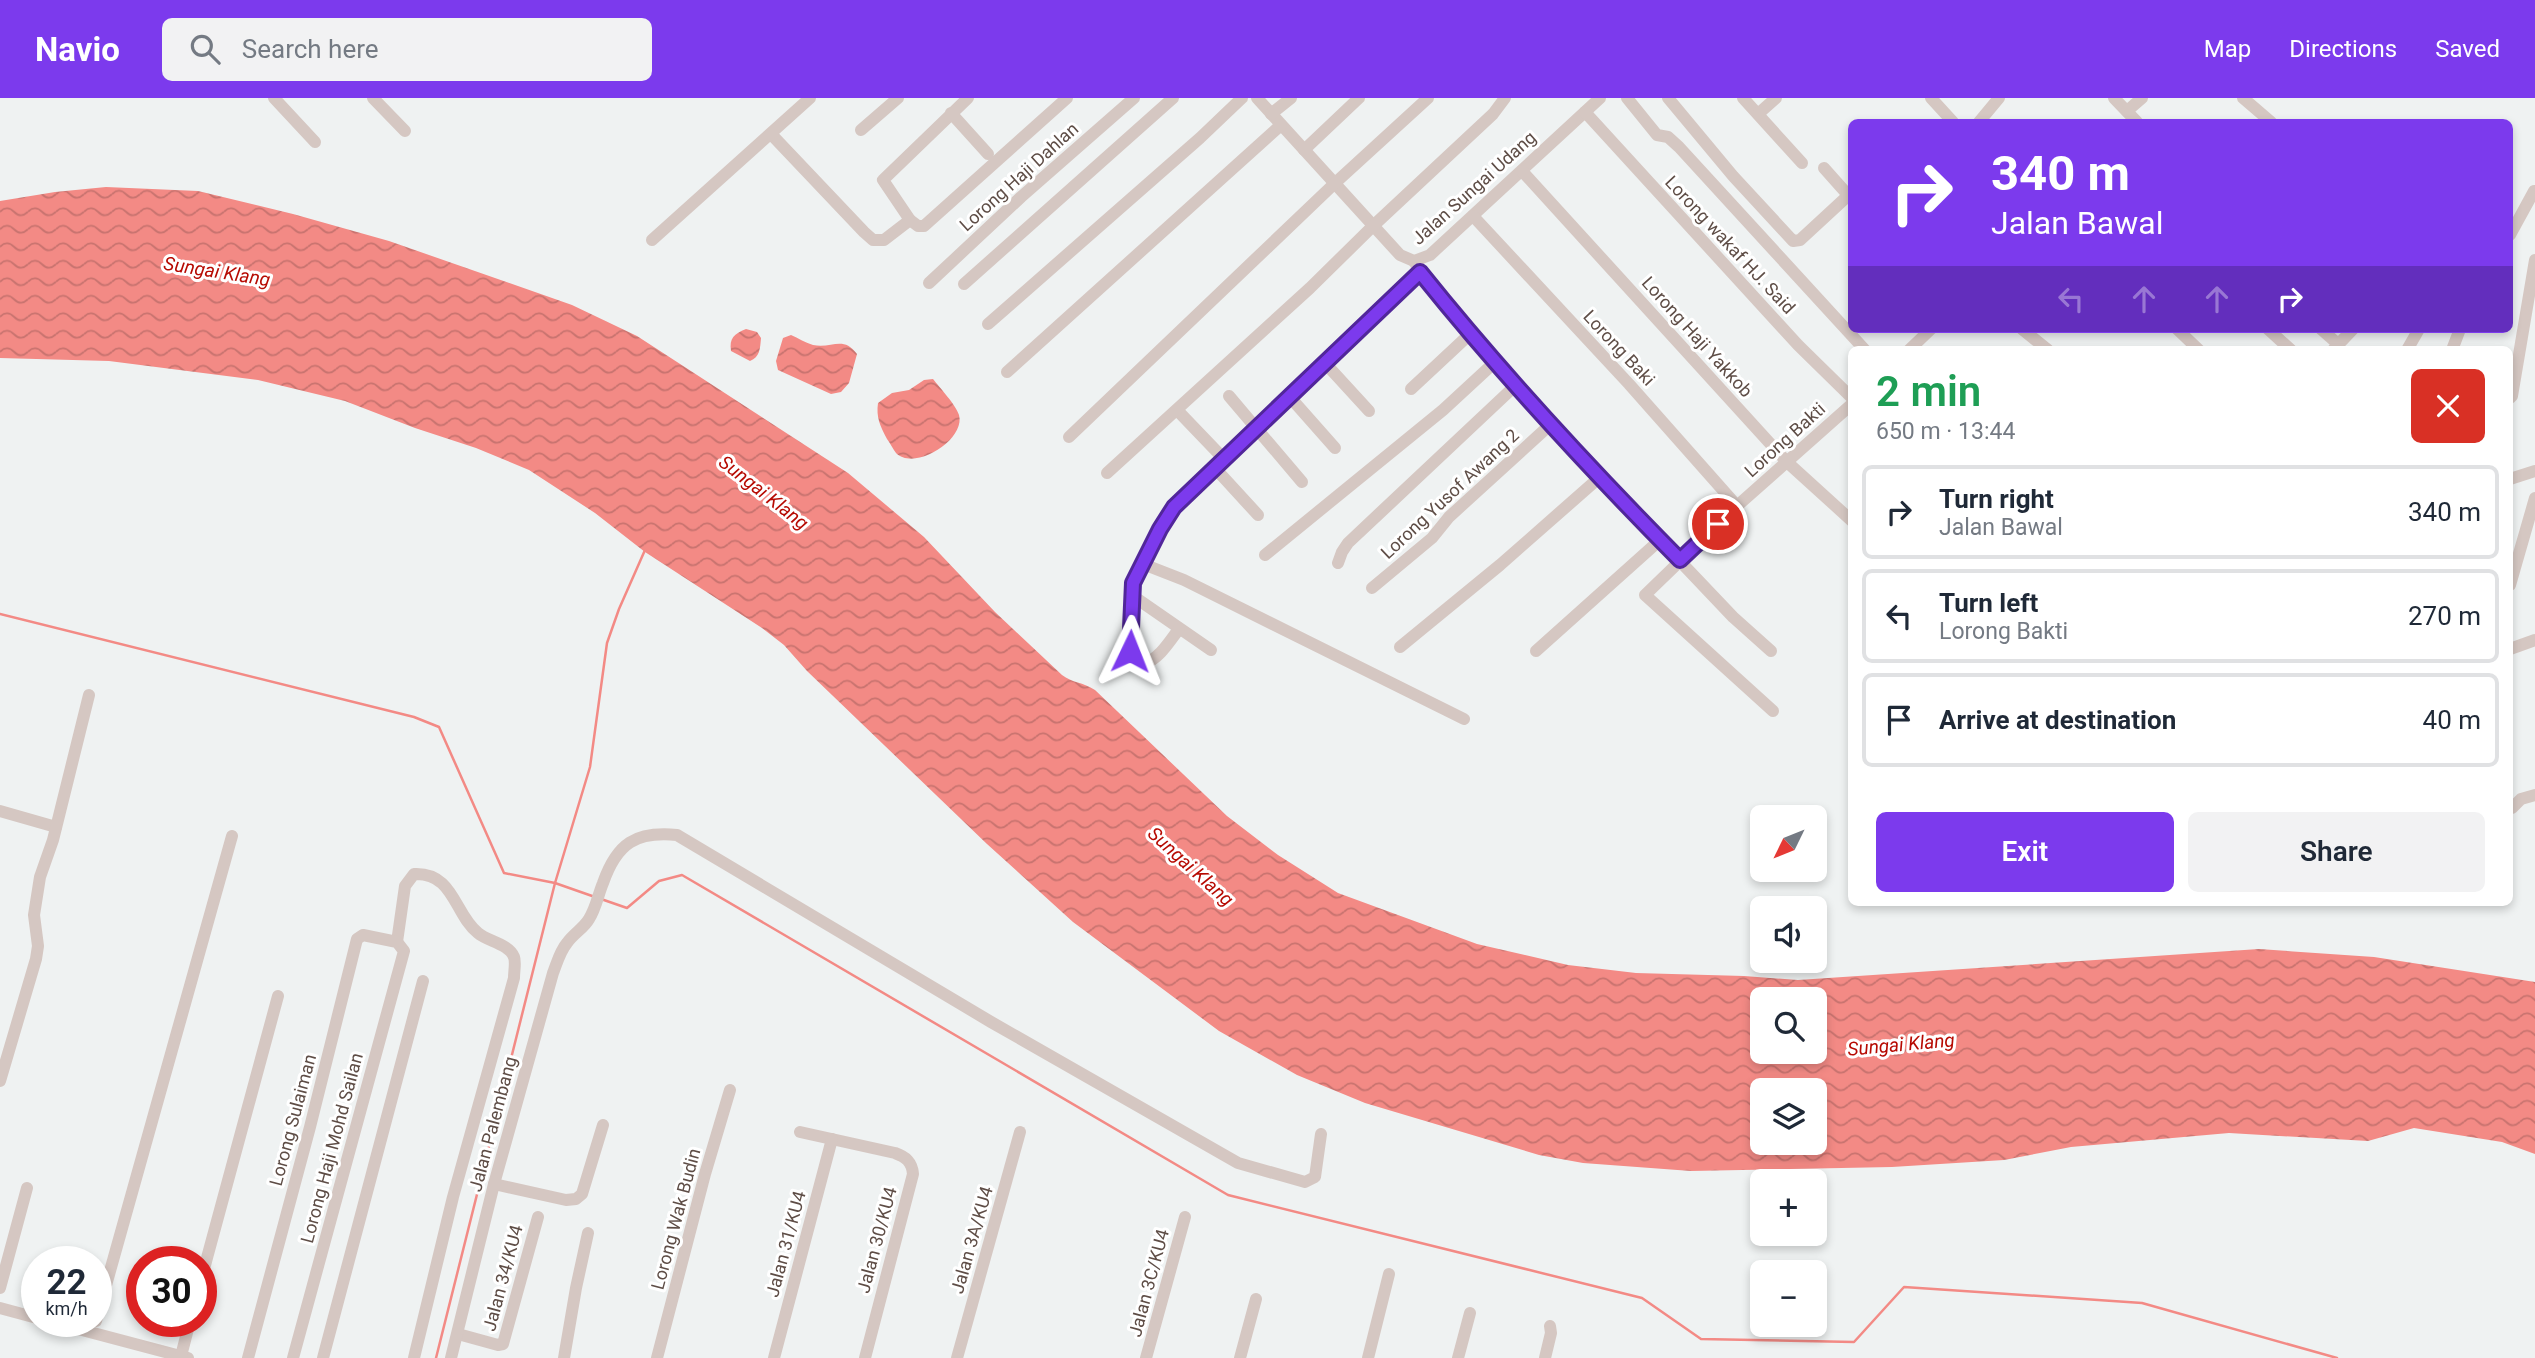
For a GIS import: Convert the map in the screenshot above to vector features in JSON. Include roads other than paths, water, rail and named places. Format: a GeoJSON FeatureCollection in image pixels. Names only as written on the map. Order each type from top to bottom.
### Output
{"type":"FeatureCollection","features":[{"type":"Feature","properties":{"kind":"street"},"geometry":{"type":"LineString","coordinates":[[274,98],[315,142]]}},
{"type":"Feature","properties":{"kind":"street"},"geometry":{"type":"LineString","coordinates":[[373,98],[405,131]]}},
{"type":"Feature","properties":{"kind":"street"},"geometry":{"type":"LineString","coordinates":[[652,240],[810,98]]}},
{"type":"Feature","properties":{"kind":"street"},"geometry":{"type":"LineString","coordinates":[[861,130],[898,98]]}},
{"type":"Feature","properties":{"kind":"street"},"geometry":{"type":"LineString","coordinates":[[968,98],[883,180],[915,225],[924,226],[1067,98]]}},
{"type":"Feature","properties":{"kind":"street","name":"Lorong Haji Dahlan"},"geometry":{"type":"LineString","coordinates":[[929,283],[1021,197],[1135,98]]}},
{"type":"Feature","properties":{"kind":"street"},"geometry":{"type":"LineString","coordinates":[[964,284],[1173,98]]}},
{"type":"Feature","properties":{"kind":"street"},"geometry":{"type":"LineString","coordinates":[[988,324],[1200,138],[1241,98]]}},
{"type":"Feature","properties":{"kind":"street","name":"Jalan Sungai Udang"},"geometry":{"type":"LineString","coordinates":[[1257,98],[1400,255],[1417,267],[1600,98]]}},
{"type":"Feature","properties":{"kind":"street"},"geometry":{"type":"LineString","coordinates":[[1271,114],[1291,98]]}},
{"type":"Feature","properties":{"kind":"street"},"geometry":{"type":"LineString","coordinates":[[1304,150],[1359,98]]}},
{"type":"Feature","properties":{"kind":"street"},"geometry":{"type":"LineString","coordinates":[[1069,437],[1428,98]]}},
{"type":"Feature","properties":{"kind":"street"},"geometry":{"type":"LineString","coordinates":[[1107,473],[1310,288],[1485,121],[1505,98]]}},
{"type":"Feature","properties":{"kind":"street"},"geometry":{"type":"LineString","coordinates":[[1627,98],[1657,135],[1668,137],[1674,142],[1848,331]]}},
{"type":"Feature","properties":{"kind":"street"},"geometry":{"type":"LineString","coordinates":[[1668,98],[1793,241],[1800,240],[1848,196]]}},
{"type":"Feature","properties":{"kind":"street"},"geometry":{"type":"LineString","coordinates":[[1743,98],[1802,163]]}},
{"type":"Feature","properties":{"kind":"street"},"geometry":{"type":"LineString","coordinates":[[1758,114],[1776,98]]}},
{"type":"Feature","properties":{"kind":"street"},"geometry":{"type":"LineString","coordinates":[[1931,98],[1943,119]]}},
{"type":"Feature","properties":{"kind":"street"},"geometry":{"type":"LineString","coordinates":[[1982,119],[1999,98]]}},
{"type":"Feature","properties":{"kind":"street"},"geometry":{"type":"LineString","coordinates":[[2114,98],[2134,119]]}},
{"type":"Feature","properties":{"kind":"street"},"geometry":{"type":"LineString","coordinates":[[2126,111],[2141,98]]}},
{"type":"Feature","properties":{"kind":"street"},"geometry":{"type":"LineString","coordinates":[[2243,98],[2268,119]]}},
{"type":"Feature","properties":{"kind":"street","name":"Lorong wakaf HJ. Said"},"geometry":{"type":"LineString","coordinates":[[1585,112],[1798,345],[1848,394]]}},
{"type":"Feature","properties":{"kind":"street"},"geometry":{"type":"LineString","coordinates":[[951,113],[988,154]]}},
{"type":"Feature","properties":{"kind":"street"},"geometry":{"type":"LineString","coordinates":[[1007,373],[1281,125]]}},
{"type":"Feature","properties":{"kind":"street"},"geometry":{"type":"LineString","coordinates":[[771,134],[873,240],[884,240],[910,220]]}},
{"type":"Feature","properties":{"kind":"street"},"geometry":{"type":"LineString","coordinates":[[1824,168],[1848,192]]}},
{"type":"Feature","properties":{"kind":"street","name":"Lorong Haji Yakkob"},"geometry":{"type":"LineString","coordinates":[[1522,171],[1787,462],[1848,517]]}},
{"type":"Feature","properties":{"kind":"street"},"geometry":{"type":"LineString","coordinates":[[2513,229],[2533,191]]}},
{"type":"Feature","properties":{"kind":"street","name":"Lorong Baki"},"geometry":{"type":"LineString","coordinates":[[1474,216],[1737,506]]}},
{"type":"Feature","properties":{"kind":"street"},"geometry":{"type":"LineString","coordinates":[[1770,246],[1780,239],[1791,238]]}},
{"type":"Feature","properties":{"kind":"street"},"geometry":{"type":"LineString","coordinates":[[2513,390],[2535,260]]}},
{"type":"Feature","properties":{"kind":"street"},"geometry":{"type":"LineString","coordinates":[[1180,629],[1157,657],[1149,662],[1138,662],[1130,651],[1133,583],[1174,507],[1218,462],[1325,363],[1417,267],[1470,334],[1551,424],[1733,617],[1771,650]]}},
{"type":"Feature","properties":{"kind":"street"},"geometry":{"type":"LineString","coordinates":[[1849,333],[1861,346]]}},
{"type":"Feature","properties":{"kind":"street"},"geometry":{"type":"LineString","coordinates":[[2027,333],[2043,346]]}},
{"type":"Feature","properties":{"kind":"street"},"geometry":{"type":"LineString","coordinates":[[2181,333],[2195,346]]}},
{"type":"Feature","properties":{"kind":"street"},"geometry":{"type":"LineString","coordinates":[[2189,340],[2195,333]]}},
{"type":"Feature","properties":{"kind":"street"},"geometry":{"type":"LineString","coordinates":[[2272,333],[2287,346]]}},
{"type":"Feature","properties":{"kind":"street"},"geometry":{"type":"LineString","coordinates":[[2336,346],[2349,333]]}},
{"type":"Feature","properties":{"kind":"street"},"geometry":{"type":"LineString","coordinates":[[1411,389],[1470,334]]}},
{"type":"Feature","properties":{"kind":"street"},"geometry":{"type":"LineString","coordinates":[[1265,555],[1443,410],[1495,362]]}},
{"type":"Feature","properties":{"kind":"street"},"geometry":{"type":"LineString","coordinates":[[1325,363],[1369,411]]}},
{"type":"Feature","properties":{"kind":"street"},"geometry":{"type":"LineString","coordinates":[[1338,563],[1348,543],[1516,385]]}},
{"type":"Feature","properties":{"kind":"street"},"geometry":{"type":"LineString","coordinates":[[1229,396],[1302,482]]}},
{"type":"Feature","properties":{"kind":"street"},"geometry":{"type":"LineString","coordinates":[[1289,396],[1335,448]]}},
{"type":"Feature","properties":{"kind":"street","name":"Lorong Bakti"},"geometry":{"type":"LineString","coordinates":[[1773,711],[1645,595],[1737,506],[1848,408]]}},
{"type":"Feature","properties":{"kind":"street"},"geometry":{"type":"LineString","coordinates":[[1177,410],[1258,515]]}},
{"type":"Feature","properties":{"kind":"street","name":"Lorong Yusof Awang 2"},"geometry":{"type":"LineString","coordinates":[[1372,588],[1432,538],[1449,517],[1551,424]]}},
{"type":"Feature","properties":{"kind":"street"},"geometry":{"type":"LineString","coordinates":[[2513,478],[2535,471]]}},
{"type":"Feature","properties":{"kind":"street"},"geometry":{"type":"LineString","coordinates":[[1400,647],[1500,565],[1600,477]]}},
{"type":"Feature","properties":{"kind":"street"},"geometry":{"type":"LineString","coordinates":[[2513,575],[2535,498]]}},
{"type":"Feature","properties":{"kind":"street"},"geometry":{"type":"LineString","coordinates":[[1536,651],[1660,540]]}},
{"type":"Feature","properties":{"kind":"street"},"geometry":{"type":"LineString","coordinates":[[1145,559],[1464,719]]}},
{"type":"Feature","properties":{"kind":"street"},"geometry":{"type":"LineString","coordinates":[[1133,596],[1211,650]]}},
{"type":"Feature","properties":{"kind":"street"},"geometry":{"type":"LineString","coordinates":[[2513,648],[2535,640]]}},
{"type":"Feature","properties":{"kind":"street"},"geometry":{"type":"LineString","coordinates":[[0,1081],[36,959],[38,946],[34,915],[40,877],[57,827],[89,695]]}},
{"type":"Feature","properties":{"kind":"street"},"geometry":{"type":"LineString","coordinates":[[2513,807],[2521,799],[2535,795]]}},
{"type":"Feature","properties":{"kind":"street"},"geometry":{"type":"LineString","coordinates":[[0,811],[57,827]]}},
{"type":"Feature","properties":{"kind":"street","name":"Jalan Palembang"},"geometry":{"type":"LineString","coordinates":[[451,1358],[494,1184],[553,973],[565,944],[587,924],[594,911],[603,881],[617,853],[640,835],[677,835],[991,1022],[1238,1163],[1287,1178],[1305,1182],[1312,1180],[1315,1177],[1321,1134]]}},
{"type":"Feature","properties":{"kind":"street"},"geometry":{"type":"LineString","coordinates":[[112,1264],[232,836]]}},
{"type":"Feature","properties":{"kind":"street","name":"Lorong Haji Mohd Sailan"},"geometry":{"type":"LineString","coordinates":[[293,1358],[400,944],[405,886],[414,874],[427,873],[445,885],[473,929],[510,951],[515,958],[514,978],[453,1197],[414,1358]]}},
{"type":"Feature","properties":{"kind":"street","name":"Lorong Sulaiman"},"geometry":{"type":"LineString","coordinates":[[248,1358],[357,939],[363,935],[400,944]]}},
{"type":"Feature","properties":{"kind":"street"},"geometry":{"type":"LineString","coordinates":[[323,1358],[423,981]]}},
{"type":"Feature","properties":{"kind":"street"},"geometry":{"type":"LineString","coordinates":[[210,1246],[278,996]]}},
{"type":"Feature","properties":{"kind":"street","name":"Lorong Wak Budin"},"geometry":{"type":"LineString","coordinates":[[657,1358],[730,1090]]}},
{"type":"Feature","properties":{"kind":"street"},"geometry":{"type":"LineString","coordinates":[[494,1184],[566,1200],[576,1199],[582,1194],[603,1125]]}},
{"type":"Feature","properties":{"kind":"street","name":"Jalan 30/KU4"},"geometry":{"type":"LineString","coordinates":[[800,1132],[895,1153],[903,1156],[913,1167],[914,1174],[865,1358]]}},
{"type":"Feature","properties":{"kind":"street","name":"Jalan 3A/KU4"},"geometry":{"type":"LineString","coordinates":[[957,1358],[1020,1132]]}},
{"type":"Feature","properties":{"kind":"street","name":"Jalan 31/KU4"},"geometry":{"type":"LineString","coordinates":[[774,1358],[832,1139]]}},
{"type":"Feature","properties":{"kind":"street"},"geometry":{"type":"LineString","coordinates":[[0,1288],[27,1188]]}},
{"type":"Feature","properties":{"kind":"street","name":"Jalan 34/KU4"},"geometry":{"type":"LineString","coordinates":[[458,1334],[503,1344],[538,1217]]}},
{"type":"Feature","properties":{"kind":"street","name":"Jalan 3C/KU4"},"geometry":{"type":"LineString","coordinates":[[1146,1358],[1185,1217]]}},
{"type":"Feature","properties":{"kind":"street"},"geometry":{"type":"LineString","coordinates":[[564,1358],[588,1233]]}},
{"type":"Feature","properties":{"kind":"street"},"geometry":{"type":"LineString","coordinates":[[1368,1358],[1389,1274]]}},
{"type":"Feature","properties":{"kind":"street"},"geometry":{"type":"LineString","coordinates":[[1240,1358],[1256,1299]]}},
{"type":"Feature","properties":{"kind":"street"},"geometry":{"type":"LineString","coordinates":[[0,1308],[21,1314]]}},
{"type":"Feature","properties":{"kind":"street"},"geometry":{"type":"LineString","coordinates":[[1458,1358],[1470,1313]]}},
{"type":"Feature","properties":{"kind":"street"},"geometry":{"type":"LineString","coordinates":[[1545,1358],[1552,1333],[1550,1326]]}},
{"type":"Feature","properties":{"kind":"street"},"geometry":{"type":"LineString","coordinates":[[112,1331],[184,1357],[187,1337]]}},
{"type":"Feature","properties":{"kind":"water","name":"Sungai Klang"},"geometry":{"type":"Polygon","coordinates":[[[106,187],[198,191],[389,241],[572,305],[637,336],[848,473],[924,537],[995,612],[1062,675],[1095,690],[1227,816],[1278,855],[1338,893],[1477,944],[1568,965],[1636,973],[1798,980],[2259,949],[2374,957],[2535,982],[2535,1154],[2502,1142],[2414,1128],[2368,1141],[2229,1133],[2071,1147],[2004,1160],[1892,1167],[1691,1171],[1583,1163],[1539,1155],[1365,1103],[1297,1075],[1219,1031],[1073,922],[987,844],[807,671],[784,645],[529,470],[345,401],[258,380],[109,361],[0,358],[0,201],[106,187]]]}},
{"type":"Feature","properties":{"kind":"water"},"geometry":{"type":"Polygon","coordinates":[[[746,329],[757,332],[761,338],[758,355],[750,361],[731,351],[733,337],[746,329]]]}},
{"type":"Feature","properties":{"kind":"water"},"geometry":{"type":"Polygon","coordinates":[[[791,335],[813,345],[842,344],[852,348],[857,354],[849,383],[841,392],[831,394],[778,370],[776,361],[783,338],[791,335]]]}},
{"type":"Feature","properties":{"kind":"water"},"geometry":{"type":"Polygon","coordinates":[[[933,379],[957,411],[959,424],[955,434],[937,450],[926,456],[904,458],[896,453],[882,430],[878,403],[892,393],[909,390],[924,380],[933,379]]]}},
{"type":"Feature","properties":{"kind":"waterway"},"geometry":{"type":"LineString","coordinates":[[436,1358],[555,883],[590,767],[607,643],[645,550]]}},
{"type":"Feature","properties":{"kind":"waterway"},"geometry":{"type":"LineString","coordinates":[[0,614],[414,717],[439,727],[504,873],[555,883],[595,897]]}},
{"type":"Feature","properties":{"kind":"waterway"},"geometry":{"type":"LineString","coordinates":[[601,899],[627,908],[659,881],[682,875],[1228,1195],[1642,1298],[1701,1339],[1854,1342],[1904,1287],[2142,1303],[2337,1358]]}}]}
